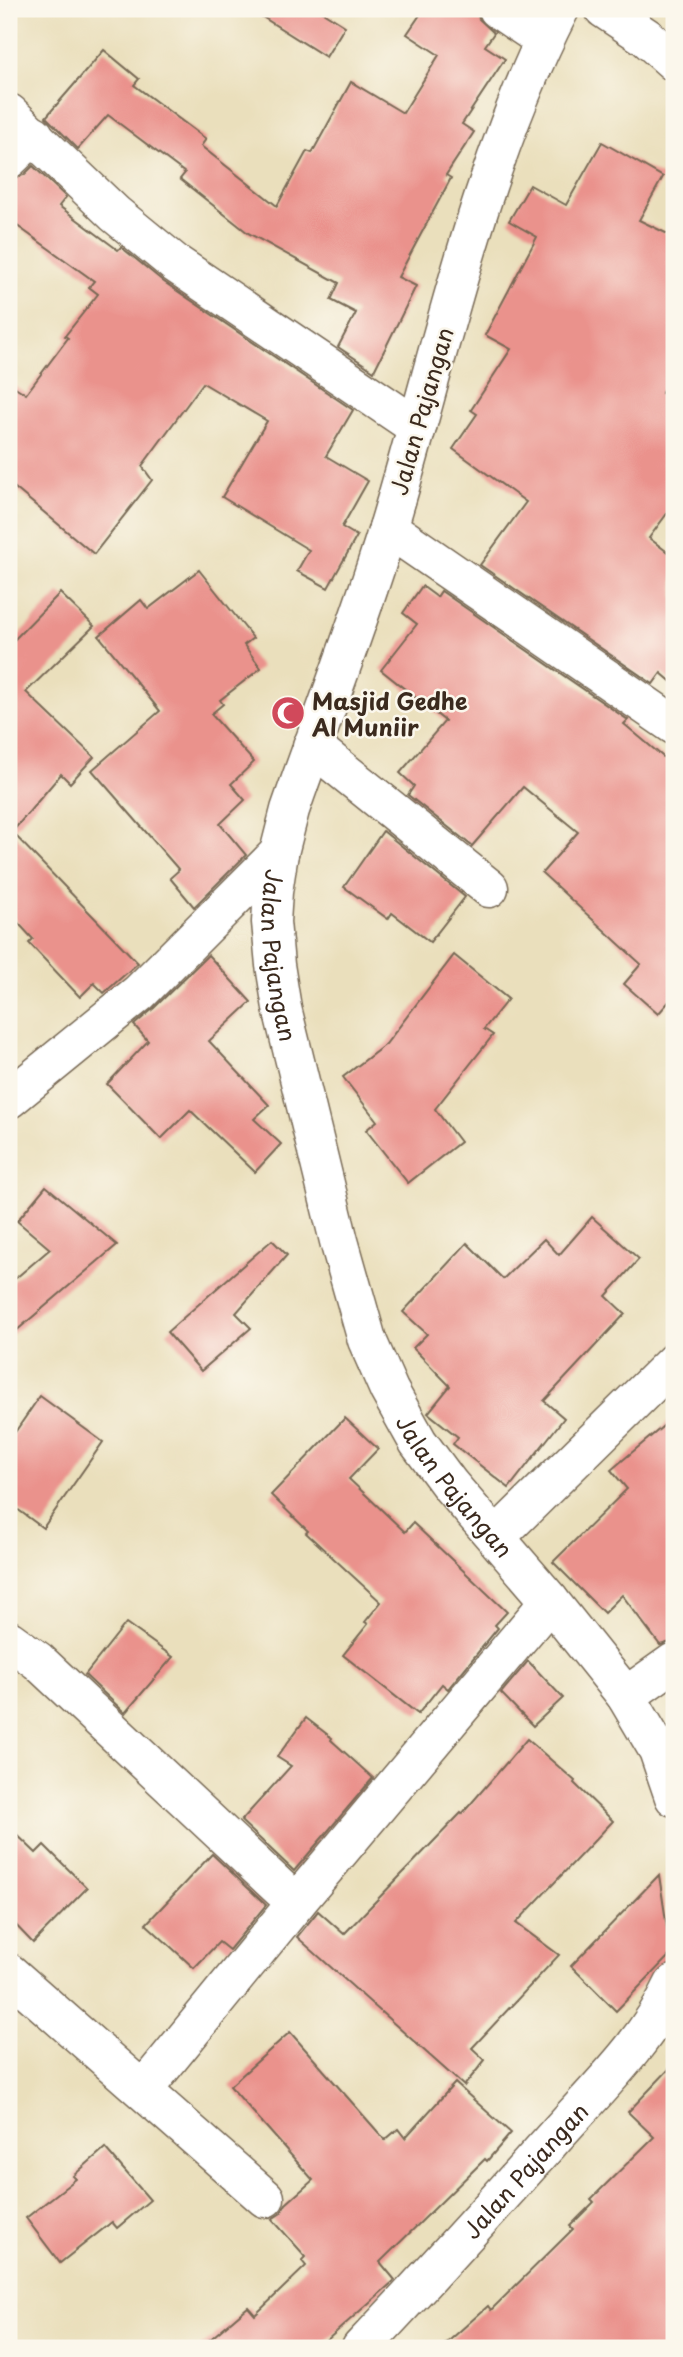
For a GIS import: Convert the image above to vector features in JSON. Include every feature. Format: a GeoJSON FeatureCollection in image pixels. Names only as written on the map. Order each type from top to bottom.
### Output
{"type":"FeatureCollection","features":[{"type":"Feature","properties":{"kind":"street"},"geometry":{"type":"LineString","coordinates":[[498,9],[552,25]]}},
{"type":"Feature","properties":{"kind":"street"},"geometry":{"type":"LineString","coordinates":[[604,9],[646,37],[674,62]]}},
{"type":"Feature","properties":{"kind":"street","name":"Jalan Pajangan"},"geometry":{"type":"LineString","coordinates":[[552,25],[489,179],[462,265],[388,528],[312,746],[279,853],[271,922],[282,1007],[336,1228],[367,1340],[389,1390],[418,1442],[450,1485],[550,1601],[626,1696],[657,1750],[674,1797]]}},
{"type":"Feature","properties":{"kind":"street"},"geometry":{"type":"LineString","coordinates":[[17,135],[176,264],[417,427]]}},
{"type":"Feature","properties":{"kind":"street"},"geometry":{"type":"LineString","coordinates":[[388,528],[674,725]]}},
{"type":"Feature","properties":{"kind":"street"},"geometry":{"type":"LineString","coordinates":[[312,746],[489,888]]}},
{"type":"Feature","properties":{"kind":"street"},"geometry":{"type":"LineString","coordinates":[[9,1099],[139,993],[279,853]]}},
{"type":"Feature","properties":{"kind":"street"},"geometry":{"type":"LineString","coordinates":[[496,1537],[674,1363]]}},
{"type":"Feature","properties":{"kind":"street"},"geometry":{"type":"LineString","coordinates":[[144,2089],[296,1903],[550,1601]]}},
{"type":"Feature","properties":{"kind":"street"},"geometry":{"type":"LineString","coordinates":[[9,1640],[38,1661],[296,1903]]}},
{"type":"Feature","properties":{"kind":"street"},"geometry":{"type":"LineString","coordinates":[[626,1696],[674,1662]]}},
{"type":"Feature","properties":{"kind":"street"},"geometry":{"type":"LineString","coordinates":[[9,1973],[265,2198]]}},
{"type":"Feature","properties":{"kind":"street","name":"Jalan Pajangan"},"geometry":{"type":"LineString","coordinates":[[361,2348],[616,2068],[662,2008],[674,1984]]}},
{"type":"Feature","properties":{"kind":"building"},"geometry":{"type":"Polygon","coordinates":[[[250,9],[318,9],[345,26],[326,57],[250,9]]]}},
{"type":"Feature","properties":{"kind":"building"},"geometry":{"type":"Polygon","coordinates":[[[424,9],[476,9],[479,19],[494,33],[485,46],[505,59],[462,124],[474,132],[446,175],[451,178],[398,277],[416,286],[374,371],[338,347],[356,313],[331,300],[339,283],[248,233],[180,179],[185,173],[108,115],[78,149],[46,117],[104,50],[139,79],[134,85],[206,139],[201,146],[277,206],[307,151],[312,153],[351,82],[403,113],[439,55],[407,34],[424,9]]]}},
{"type":"Feature","properties":{"kind":"building"},"geometry":{"type":"Polygon","coordinates":[[[602,142],[663,177],[639,220],[674,237],[674,369],[662,393],[674,401],[674,504],[649,538],[674,557],[674,684],[661,673],[653,684],[480,565],[526,502],[453,449],[477,414],[471,410],[511,349],[485,335],[537,237],[509,221],[530,185],[566,205],[602,142]]]}},
{"type":"Feature","properties":{"kind":"building"},"geometry":{"type":"Polygon","coordinates":[[[33,166],[66,197],[59,206],[118,250],[121,247],[164,282],[353,410],[326,456],[368,481],[342,527],[357,536],[328,588],[297,571],[309,550],[222,497],[267,421],[203,383],[142,466],[152,480],[94,554],[9,483],[9,383],[26,394],[68,338],[65,336],[98,294],[89,287],[94,281],[9,220],[9,180],[24,175],[33,166]]]}},
{"type":"Feature","properties":{"kind":"building"},"geometry":{"type":"Polygon","coordinates":[[[199,570],[253,638],[244,645],[261,668],[220,700],[223,704],[211,714],[254,762],[231,784],[245,800],[220,824],[246,855],[194,907],[170,878],[179,870],[92,770],[160,711],[99,636],[141,600],[148,609],[199,570]]]}},
{"type":"Feature","properties":{"kind":"building"},"geometry":{"type":"Polygon","coordinates":[[[422,586],[437,597],[441,591],[628,720],[624,724],[674,766],[674,996],[658,1014],[624,984],[641,964],[542,873],[578,832],[523,787],[472,846],[408,795],[414,786],[400,773],[445,721],[381,670],[417,624],[403,613],[422,586]]]}},
{"type":"Feature","properties":{"kind":"building"},"geometry":{"type":"Polygon","coordinates":[[[60,593],[94,626],[26,692],[94,757],[70,783],[61,774],[12,832],[138,963],[104,993],[94,983],[80,997],[29,943],[33,939],[9,913],[9,645],[60,593]]]}},
{"type":"Feature","properties":{"kind":"building"},"geometry":{"type":"Polygon","coordinates":[[[383,831],[465,897],[430,942],[392,913],[388,919],[344,887],[383,831]]]}},
{"type":"Feature","properties":{"kind":"building"},"geometry":{"type":"Polygon","coordinates":[[[208,955],[251,1002],[209,1041],[269,1105],[254,1119],[281,1144],[255,1172],[190,1110],[161,1139],[107,1084],[148,1041],[134,1025],[208,955]]]}},
{"type":"Feature","properties":{"kind":"building"},"geometry":{"type":"Polygon","coordinates":[[[454,955],[508,999],[484,1029],[493,1035],[435,1109],[460,1142],[408,1183],[366,1130],[377,1121],[343,1077],[386,1044],[454,955]]]}},
{"type":"Feature","properties":{"kind":"building"},"geometry":{"type":"Polygon","coordinates":[[[46,1186],[117,1245],[9,1337],[9,1284],[50,1249],[17,1221],[46,1186]]]}},
{"type":"Feature","properties":{"kind":"building"},"geometry":{"type":"Polygon","coordinates":[[[592,1217],[639,1259],[606,1296],[625,1314],[544,1401],[564,1418],[509,1488],[453,1444],[458,1437],[428,1413],[450,1386],[413,1348],[427,1334],[403,1312],[467,1243],[503,1279],[544,1239],[559,1255],[592,1217]]]}},
{"type":"Feature","properties":{"kind":"building"},"geometry":{"type":"Polygon","coordinates":[[[272,1240],[287,1255],[236,1313],[251,1328],[201,1371],[167,1332],[272,1240]]]}},
{"type":"Feature","properties":{"kind":"building"},"geometry":{"type":"Polygon","coordinates":[[[40,1396],[103,1442],[43,1528],[9,1503],[9,1441],[40,1396]]]}},
{"type":"Feature","properties":{"kind":"building"},"geometry":{"type":"Polygon","coordinates":[[[674,1417],[674,1641],[660,1645],[622,1595],[604,1613],[553,1562],[627,1489],[611,1470],[674,1417]]]}},
{"type":"Feature","properties":{"kind":"building"},"geometry":{"type":"Polygon","coordinates":[[[345,1418],[378,1449],[349,1479],[405,1532],[413,1523],[507,1612],[495,1625],[498,1628],[448,1689],[442,1684],[418,1714],[343,1655],[368,1624],[365,1622],[381,1602],[306,1533],[308,1531],[271,1495],[345,1418]]]}},
{"type":"Feature","properties":{"kind":"building"},"geometry":{"type":"Polygon","coordinates":[[[126,1623],[173,1657],[125,1713],[85,1675],[126,1623]]]}},
{"type":"Feature","properties":{"kind":"building"},"geometry":{"type":"Polygon","coordinates":[[[528,1661],[563,1698],[533,1726],[501,1693],[528,1661]]]}},
{"type":"Feature","properties":{"kind":"building"},"geometry":{"type":"Polygon","coordinates":[[[306,1718],[332,1738],[331,1740],[373,1778],[294,1871],[241,1821],[291,1766],[277,1757],[306,1718]]]}},
{"type":"Feature","properties":{"kind":"building"},"geometry":{"type":"Polygon","coordinates":[[[527,1739],[575,1781],[574,1783],[613,1821],[516,1923],[559,1955],[472,2048],[485,2060],[464,2086],[297,1937],[318,1911],[344,1934],[462,1814],[527,1739]]]}},
{"type":"Feature","properties":{"kind":"building"},"geometry":{"type":"Polygon","coordinates":[[[9,1827],[36,1853],[44,1845],[87,1888],[33,1943],[9,1918],[9,1827]]]}},
{"type":"Feature","properties":{"kind":"building"},"geometry":{"type":"Polygon","coordinates":[[[212,1854],[266,1905],[229,1950],[219,1942],[194,1968],[146,1924],[212,1854]]]}},
{"type":"Feature","properties":{"kind":"building"},"geometry":{"type":"Polygon","coordinates":[[[659,1875],[671,1954],[616,2011],[571,1966],[659,1875]]]}},
{"type":"Feature","properties":{"kind":"building"},"geometry":{"type":"Polygon","coordinates":[[[290,2032],[385,2140],[398,2129],[405,2138],[455,2083],[511,2133],[487,2161],[485,2159],[380,2262],[395,2280],[318,2348],[200,2348],[248,2307],[255,2315],[306,2266],[302,2261],[306,2257],[272,2219],[313,2180],[230,2086],[290,2032]]]}},
{"type":"Feature","properties":{"kind":"building"},"geometry":{"type":"Polygon","coordinates":[[[674,2064],[674,2348],[441,2348],[488,2306],[491,2310],[573,2229],[570,2226],[594,2202],[591,2199],[654,2137],[628,2112],[674,2064]]]}},
{"type":"Feature","properties":{"kind":"building"},"geometry":{"type":"Polygon","coordinates":[[[105,2148],[150,2200],[117,2228],[112,2222],[60,2263],[26,2218],[76,2179],[73,2176],[105,2148]]]}},
{"type":"Feature","properties":{"kind":"place","name":"Masjid Gedhe Al Muniir"},"geometry":{"type":"Point","coordinates":[288,713]}}]}
